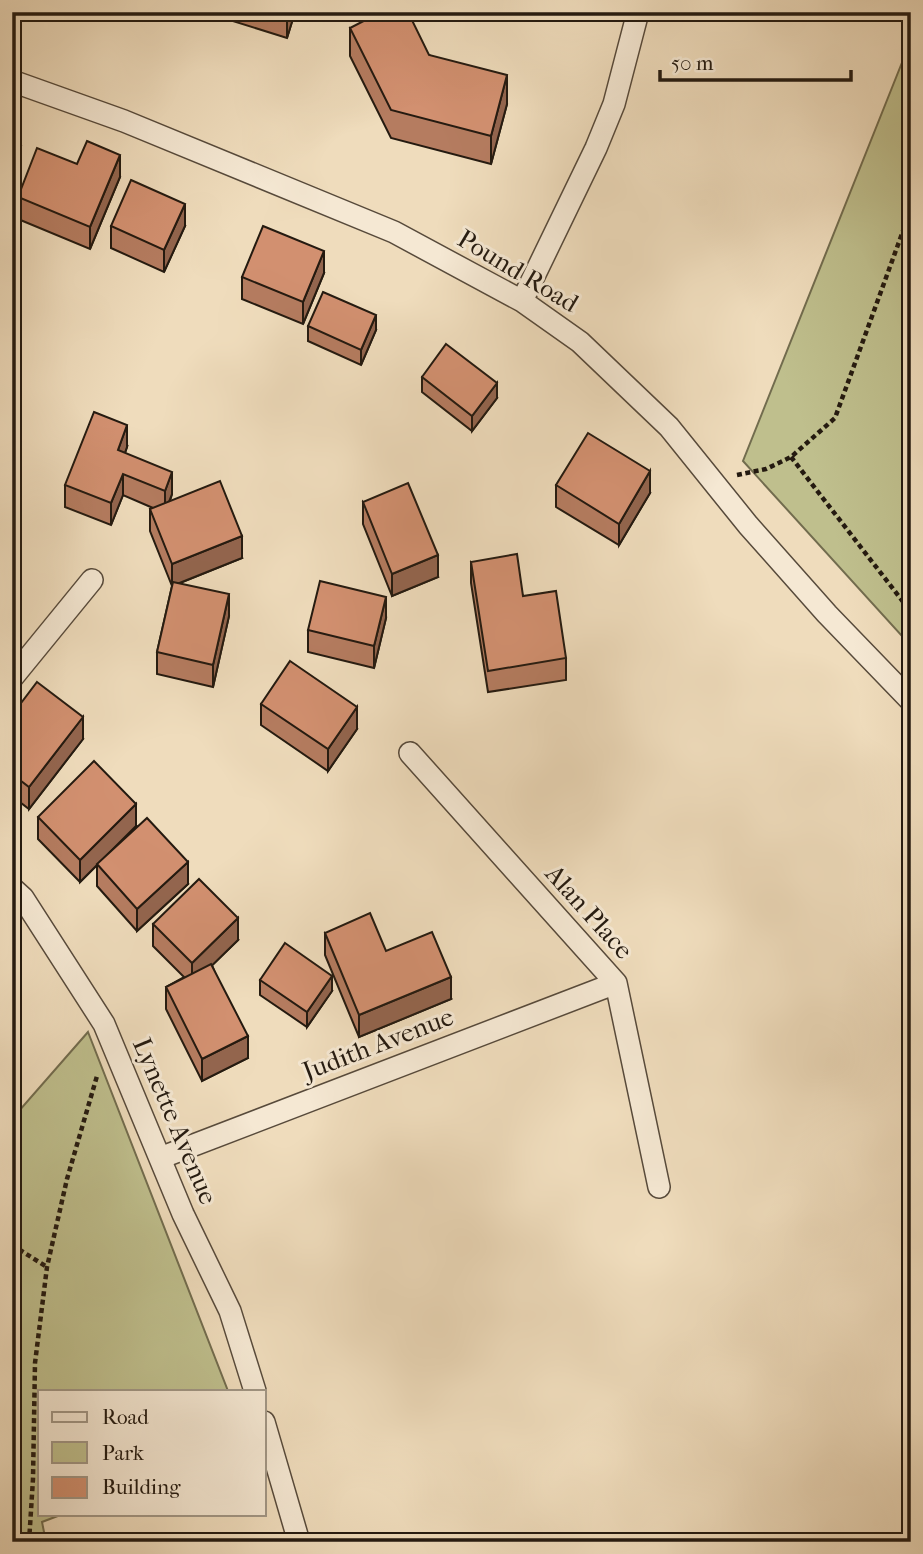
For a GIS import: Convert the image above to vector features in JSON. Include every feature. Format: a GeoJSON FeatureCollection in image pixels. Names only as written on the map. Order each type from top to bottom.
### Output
{"type":"FeatureCollection","features":[{"type":"Feature","properties":{"kind":"street"},"geometry":{"type":"LineString","coordinates":[[522,301],[596,148],[614,104],[638,12]]}},
{"type":"Feature","properties":{"kind":"street","name":"Pound Road"},"geometry":{"type":"LineString","coordinates":[[12,80],[124,121],[394,232],[522,301],[580,342],[669,428],[748,525],[827,614],[911,701]]}},
{"type":"Feature","properties":{"kind":"street"},"geometry":{"type":"LineString","coordinates":[[12,678],[92,580]]}},
{"type":"Feature","properties":{"kind":"street","name":"Alan Place"},"geometry":{"type":"LineString","coordinates":[[410,753],[616,983],[659,1187]]}},
{"type":"Feature","properties":{"kind":"street","name":"Lynette Avenue"},"geometry":{"type":"LineString","coordinates":[[12,888],[23,898],[104,1024],[183,1214],[230,1311],[255,1390]]}},
{"type":"Feature","properties":{"kind":"street","name":"Judith Avenue"},"geometry":{"type":"LineString","coordinates":[[160,1158],[616,983]]}},
{"type":"Feature","properties":{"kind":"street"},"geometry":{"type":"LineString","coordinates":[[266,1429],[299,1542]]}},
{"type":"Feature","properties":{"kind":"path"},"geometry":{"type":"LineString","coordinates":[[710,478],[766,469],[791,457],[835,418],[911,209]]}},
{"type":"Feature","properties":{"kind":"path"},"geometry":{"type":"LineString","coordinates":[[791,457],[911,612]]}},
{"type":"Feature","properties":{"kind":"path"},"geometry":{"type":"LineString","coordinates":[[29,1542],[36,1363],[47,1268],[66,1179],[97,1076]]}},
{"type":"Feature","properties":{"kind":"path"},"geometry":{"type":"LineString","coordinates":[[12,1245],[47,1268]]}},
{"type":"Feature","properties":{"kind":"green space"},"geometry":{"type":"Polygon","coordinates":[[[911,40],[911,646],[743,461],[911,40]]]}},
{"type":"Feature","properties":{"kind":"green space"},"geometry":{"type":"Polygon","coordinates":[[[88,1032],[228,1390],[38,1390],[38,1516],[58,1516],[42,1522],[46,1542],[12,1542],[12,1115],[19,1111],[88,1032]]]}},
{"type":"Feature","properties":{"kind":"building"},"geometry":{"type":"Polygon","coordinates":[[[381,12],[408,12],[429,55],[507,75],[491,136],[391,110],[350,28],[381,12]]]}},
{"type":"Feature","properties":{"kind":"building"},"geometry":{"type":"Polygon","coordinates":[[[87,141],[120,155],[90,227],[18,197],[37,148],[77,164],[87,141]]]}},
{"type":"Feature","properties":{"kind":"building"},"geometry":{"type":"Polygon","coordinates":[[[12,143],[21,146],[12,172],[12,143]]]}},
{"type":"Feature","properties":{"kind":"building"},"geometry":{"type":"Polygon","coordinates":[[[131,180],[185,204],[164,250],[111,226],[131,180]]]}},
{"type":"Feature","properties":{"kind":"building"},"geometry":{"type":"Polygon","coordinates":[[[263,226],[324,251],[303,302],[242,277],[263,226]]]}},
{"type":"Feature","properties":{"kind":"building"},"geometry":{"type":"Polygon","coordinates":[[[323,292],[376,315],[361,350],[308,326],[323,292]]]}},
{"type":"Feature","properties":{"kind":"building"},"geometry":{"type":"Polygon","coordinates":[[[446,344],[497,383],[472,416],[422,377],[446,344]]]}},
{"type":"Feature","properties":{"kind":"building"},"geometry":{"type":"Polygon","coordinates":[[[94,412],[127,425],[118,450],[172,472],[165,491],[123,474],[111,503],[65,485],[94,412]]]}},
{"type":"Feature","properties":{"kind":"building"},"geometry":{"type":"Polygon","coordinates":[[[588,433],[650,471],[619,524],[556,485],[588,433]]]}},
{"type":"Feature","properties":{"kind":"building"},"geometry":{"type":"Polygon","coordinates":[[[220,481],[242,536],[172,564],[150,509],[220,481]]]}},
{"type":"Feature","properties":{"kind":"building"},"geometry":{"type":"Polygon","coordinates":[[[408,483],[438,555],[392,574],[363,502],[408,483]]]}},
{"type":"Feature","properties":{"kind":"building"},"geometry":{"type":"Polygon","coordinates":[[[517,554],[523,596],[556,591],[566,658],[488,671],[471,562],[517,554]]]}},
{"type":"Feature","properties":{"kind":"building"},"geometry":{"type":"Polygon","coordinates":[[[320,581],[386,597],[374,646],[308,630],[320,581]]]}},
{"type":"Feature","properties":{"kind":"building"},"geometry":{"type":"Polygon","coordinates":[[[173,582],[229,594],[213,665],[157,652],[173,582]]]}},
{"type":"Feature","properties":{"kind":"building"},"geometry":{"type":"Polygon","coordinates":[[[290,661],[357,707],[328,749],[261,704],[290,661]]]}},
{"type":"Feature","properties":{"kind":"building"},"geometry":{"type":"Polygon","coordinates":[[[37,682],[83,717],[29,787],[12,774],[12,715],[37,682]]]}},
{"type":"Feature","properties":{"kind":"building"},"geometry":{"type":"Polygon","coordinates":[[[94,761],[136,804],[80,860],[38,817],[94,761]]]}},
{"type":"Feature","properties":{"kind":"building"},"geometry":{"type":"Polygon","coordinates":[[[147,818],[188,862],[137,909],[97,864],[147,818]]]}},
{"type":"Feature","properties":{"kind":"building"},"geometry":{"type":"Polygon","coordinates":[[[199,879],[238,918],[192,963],[153,924],[199,879]]]}},
{"type":"Feature","properties":{"kind":"building"},"geometry":{"type":"Polygon","coordinates":[[[370,913],[386,951],[432,932],[451,977],[359,1015],[325,933],[370,913]]]}},
{"type":"Feature","properties":{"kind":"building"},"geometry":{"type":"Polygon","coordinates":[[[285,943],[332,976],[307,1012],[260,980],[285,943]]]}},
{"type":"Feature","properties":{"kind":"building"},"geometry":{"type":"Polygon","coordinates":[[[211,964],[248,1036],[202,1059],[166,987],[211,964]]]}}]}
